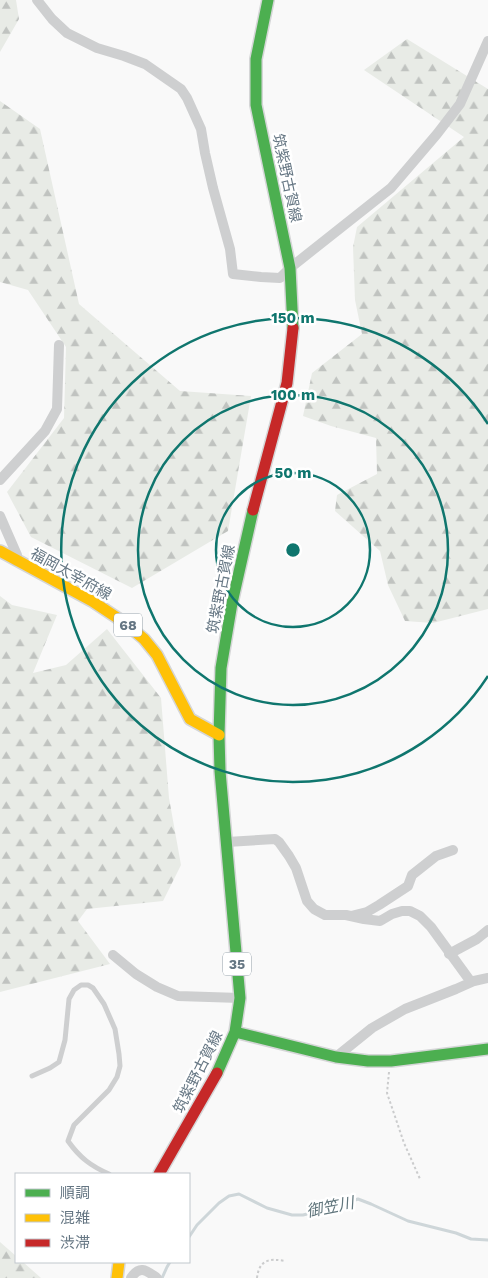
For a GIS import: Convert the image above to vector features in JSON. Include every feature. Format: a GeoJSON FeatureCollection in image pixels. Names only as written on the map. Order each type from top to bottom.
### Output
{"type":"FeatureCollection","features":[{"type":"Feature","properties":{"kind":"main road","name":"筑紫野古賀線"},"geometry":{"type":"LineString","coordinates":[[160,1173],[215,1078],[235,1032],[240,998],[220,771],[221,668],[232,603],[249,525],[287,383],[293,332],[290,268],[256,105],[256,58],[268,0]]}},
{"type":"Feature","properties":{"kind":"main road","name":"福岡太宰府線"},"geometry":{"type":"LineString","coordinates":[[0,551],[92,601],[125,623],[144,639],[157,655],[190,719],[219,735]]}},
{"type":"Feature","properties":{"kind":"main road"},"geometry":{"type":"LineString","coordinates":[[235,1032],[336,1057],[368,1062],[488,1049]]}},
{"type":"Feature","properties":{"kind":"main road"},"geometry":{"type":"LineString","coordinates":[[117,1278],[119,1263]]}},
{"type":"Feature","properties":{"kind":"street"},"geometry":{"type":"LineString","coordinates":[[37,0],[52,19],[67,33],[97,48],[145,64],[181,89],[201,129],[213,188],[230,249],[233,274],[261,278],[280,278],[391,188],[460,104],[488,41]]}},
{"type":"Feature","properties":{"kind":"street"},"geometry":{"type":"LineString","coordinates":[[0,480],[45,431],[57,409],[59,345]]}},
{"type":"Feature","properties":{"kind":"street"},"geometry":{"type":"LineString","coordinates":[[0,516],[18,555],[16,560]]}},
{"type":"Feature","properties":{"kind":"street"},"geometry":{"type":"LineString","coordinates":[[227,842],[275,839],[296,868],[307,901],[314,909],[325,914],[380,921],[402,911],[410,911],[420,916],[431,927],[471,982]]}},
{"type":"Feature","properties":{"kind":"street"},"geometry":{"type":"LineString","coordinates":[[350,916],[367,912],[408,886],[412,875],[436,856],[453,850]]}},
{"type":"Feature","properties":{"kind":"street"},"geometry":{"type":"LineString","coordinates":[[449,954],[477,939],[488,930]]}},
{"type":"Feature","properties":{"kind":"street"},"geometry":{"type":"LineString","coordinates":[[113,955],[136,974],[157,987],[178,996],[240,998]]}},
{"type":"Feature","properties":{"kind":"street"},"geometry":{"type":"LineString","coordinates":[[336,1057],[372,1028],[397,1014],[471,982],[488,978]]}},
{"type":"Feature","properties":{"kind":"street"},"geometry":{"type":"LineString","coordinates":[[131,1278],[134,1273],[144,1269],[154,1276]]}},
{"type":"Feature","properties":{"kind":"lane"},"geometry":{"type":"LineString","coordinates":[[32,1076],[59,1062],[65,1040],[69,999],[74,990],[81,985],[88,985],[93,988],[104,1004],[115,1029],[120,1054],[120,1066],[117,1077],[109,1090],[74,1125],[68,1141],[76,1153],[92,1166],[107,1173]]}},
{"type":"Feature","properties":{"kind":"path"},"geometry":{"type":"LineString","coordinates":[[391,1061],[387,1093],[404,1143],[420,1178]]}},
{"type":"Feature","properties":{"kind":"path"},"geometry":{"type":"LineString","coordinates":[[257,1278],[258,1269],[268,1260],[284,1261]]}},
{"type":"Feature","properties":{"kind":"green space"},"geometry":{"type":"Polygon","coordinates":[[[0,0],[16,0],[19,19],[0,52],[0,0]]]}},
{"type":"Feature","properties":{"kind":"green space"},"geometry":{"type":"Polygon","coordinates":[[[407,39],[488,89],[488,609],[433,623],[405,621],[388,585],[380,551],[335,511],[337,495],[377,474],[376,438],[303,416],[312,373],[362,334],[355,300],[353,247],[357,227],[464,137],[364,70],[407,39]]]}},
{"type":"Feature","properties":{"kind":"green space"},"geometry":{"type":"Polygon","coordinates":[[[0,101],[40,129],[79,304],[180,391],[251,396],[228,531],[132,588],[31,537],[7,492],[64,418],[66,347],[28,290],[0,282],[0,101]]]}},
{"type":"Feature","properties":{"kind":"green space"},"geometry":{"type":"Polygon","coordinates":[[[0,596],[12,605],[57,615],[33,673],[66,665],[107,629],[161,698],[169,798],[181,865],[163,901],[87,909],[78,921],[110,964],[0,992],[0,596]]]}},
{"type":"Feature","properties":{"kind":"green space"},"geometry":{"type":"Polygon","coordinates":[[[0,1242],[15,1255],[15,1263],[24,1263],[41,1278],[0,1278],[0,1242]]]}},
{"type":"Feature","properties":{"kind":"waterway","name":"御笠川"},"geometry":{"type":"LineString","coordinates":[[190,1236],[197,1225],[219,1203],[229,1196],[239,1194],[267,1208],[292,1215],[303,1215],[332,1208],[358,1199],[408,1221],[456,1233],[471,1239],[488,1240]]}},
{"type":"Feature","properties":{"kind":"waterway","name":"御笠川"},"geometry":{"type":"LineString","coordinates":[[162,1278],[169,1263]]}},
{"type":"Feature","properties":{"kind":"traffic: fast"},"geometry":{"type":"LineString","coordinates":[[268,0],[256,59],[256,105],[290,268],[293,328]]}},
{"type":"Feature","properties":{"kind":"traffic: fast"},"geometry":{"type":"LineString","coordinates":[[217,1073],[235,1032],[240,998],[220,771],[221,668],[232,603],[253,510]]}},
{"type":"Feature","properties":{"kind":"traffic: fast"},"geometry":{"type":"LineString","coordinates":[[235,1032],[336,1057],[368,1061],[391,1061],[488,1049]]}},
{"type":"Feature","properties":{"kind":"traffic: slow"},"geometry":{"type":"LineString","coordinates":[[0,551],[92,601],[125,623],[144,639],[157,655],[190,719],[219,735]]}},
{"type":"Feature","properties":{"kind":"traffic: slow"},"geometry":{"type":"LineString","coordinates":[[117,1278],[119,1263]]}},
{"type":"Feature","properties":{"kind":"traffic: jam"},"geometry":{"type":"LineString","coordinates":[[253,510],[287,383],[293,328]]}},
{"type":"Feature","properties":{"kind":"traffic: jam"},"geometry":{"type":"LineString","coordinates":[[160,1173],[217,1073]]}}]}
